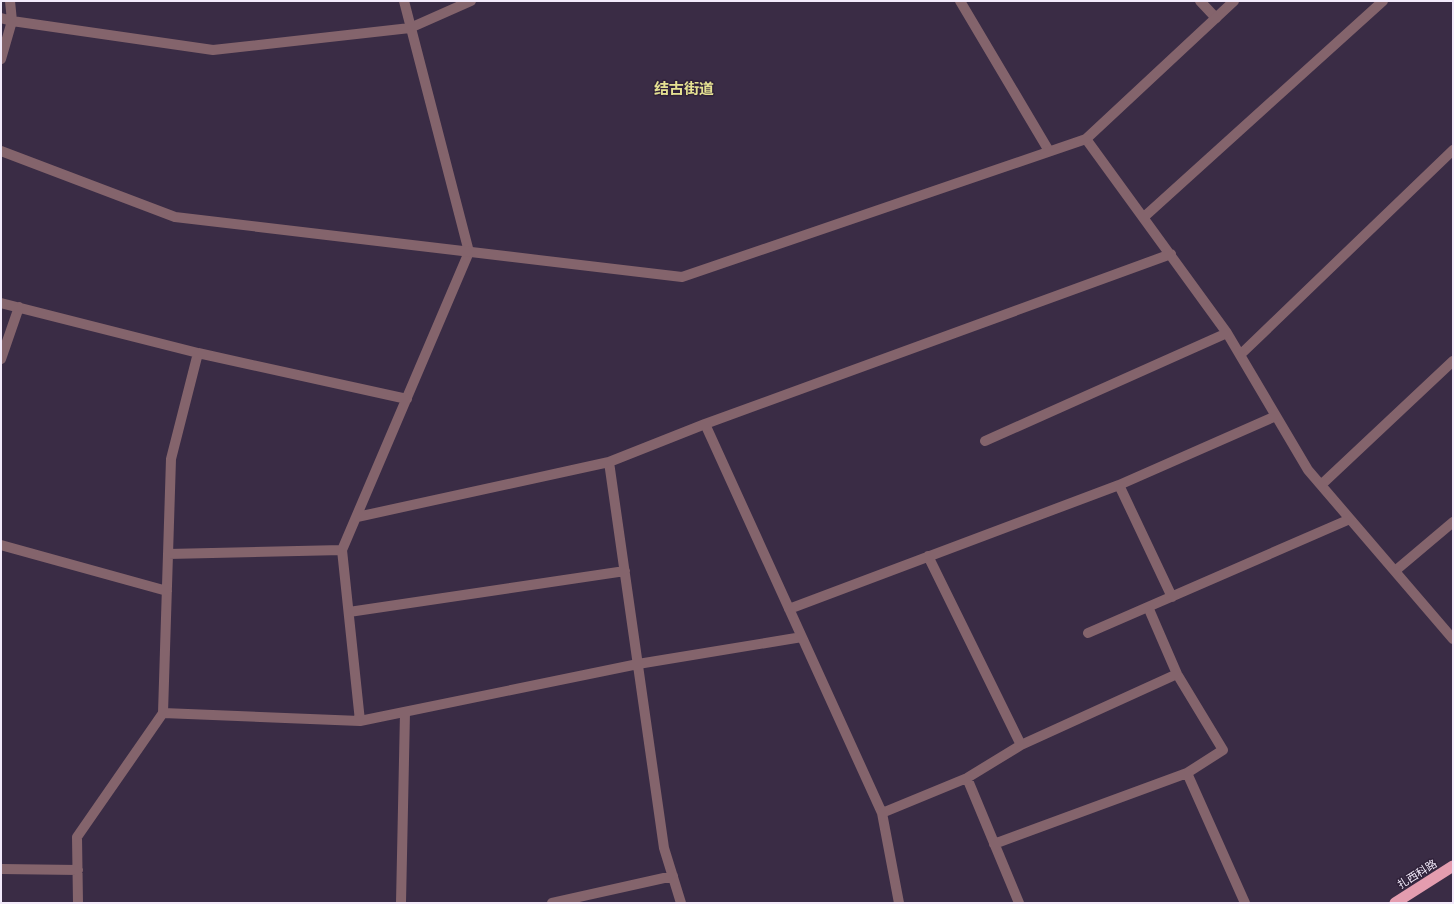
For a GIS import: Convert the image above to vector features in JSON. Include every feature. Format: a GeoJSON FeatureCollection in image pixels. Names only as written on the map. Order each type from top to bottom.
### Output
{"type":"FeatureCollection","features":[{"type":"Feature","properties":{"kind":"highway","name":"扎西科路"},"geometry":{"type":"LineString","coordinates":[[1395,903],[1453,866]]}},
{"type":"Feature","properties":{"kind":"street"},"geometry":{"type":"LineString","coordinates":[[1,59],[12,21],[10,1]]}},
{"type":"Feature","properties":{"kind":"street"},"geometry":{"type":"LineString","coordinates":[[360,721],[342,550],[469,252],[404,1]]}},
{"type":"Feature","properties":{"kind":"street"},"geometry":{"type":"LineString","coordinates":[[1,18],[12,21],[213,50],[410,28],[471,1]]}},
{"type":"Feature","properties":{"kind":"street"},"geometry":{"type":"LineString","coordinates":[[960,1],[1049,152]]}},
{"type":"Feature","properties":{"kind":"street"},"geometry":{"type":"LineString","coordinates":[[1200,1],[1216,18]]}},
{"type":"Feature","properties":{"kind":"street"},"geometry":{"type":"LineString","coordinates":[[1,151],[175,217],[682,277],[1086,139],[1234,1]]}},
{"type":"Feature","properties":{"kind":"street"},"geometry":{"type":"LineString","coordinates":[[1144,217],[1383,1]]}},
{"type":"Feature","properties":{"kind":"street"},"geometry":{"type":"LineString","coordinates":[[1086,139],[1227,333],[1308,470],[1453,639]]}},
{"type":"Feature","properties":{"kind":"street"},"geometry":{"type":"LineString","coordinates":[[1240,355],[1453,150]]}},
{"type":"Feature","properties":{"kind":"street"},"geometry":{"type":"LineString","coordinates":[[357,517],[609,462],[705,424],[1171,254]]}},
{"type":"Feature","properties":{"kind":"street"},"geometry":{"type":"LineString","coordinates":[[1,303],[198,353],[407,398]]}},
{"type":"Feature","properties":{"kind":"street"},"geometry":{"type":"LineString","coordinates":[[1,359],[18,307]]}},
{"type":"Feature","properties":{"kind":"street"},"geometry":{"type":"LineString","coordinates":[[985,441],[1227,333]]}},
{"type":"Feature","properties":{"kind":"street"},"geometry":{"type":"LineString","coordinates":[[78,903],[77,837],[163,713],[171,458],[198,353]]}},
{"type":"Feature","properties":{"kind":"street"},"geometry":{"type":"LineString","coordinates":[[1321,485],[1453,361]]}},
{"type":"Feature","properties":{"kind":"street"},"geometry":{"type":"LineString","coordinates":[[789,608],[1119,485],[1276,416]]}},
{"type":"Feature","properties":{"kind":"street"},"geometry":{"type":"LineString","coordinates":[[705,424],[882,813],[899,903]]}},
{"type":"Feature","properties":{"kind":"street"},"geometry":{"type":"LineString","coordinates":[[609,462],[664,848],[681,903]]}},
{"type":"Feature","properties":{"kind":"street"},"geometry":{"type":"LineString","coordinates":[[1119,485],[1172,597]]}},
{"type":"Feature","properties":{"kind":"street"},"geometry":{"type":"LineString","coordinates":[[1088,633],[1350,519]]}},
{"type":"Feature","properties":{"kind":"street"},"geometry":{"type":"LineString","coordinates":[[1395,571],[1453,522]]}},
{"type":"Feature","properties":{"kind":"street"},"geometry":{"type":"LineString","coordinates":[[1,545],[167,591]]}},
{"type":"Feature","properties":{"kind":"street"},"geometry":{"type":"LineString","coordinates":[[168,554],[342,550]]}},
{"type":"Feature","properties":{"kind":"street"},"geometry":{"type":"LineString","coordinates":[[928,556],[1021,745]]}},
{"type":"Feature","properties":{"kind":"street"},"geometry":{"type":"LineString","coordinates":[[349,612],[625,571]]}},
{"type":"Feature","properties":{"kind":"street"},"geometry":{"type":"LineString","coordinates":[[994,844],[1188,773],[1223,750],[1177,674],[1148,607]]}},
{"type":"Feature","properties":{"kind":"street"},"geometry":{"type":"LineString","coordinates":[[163,713],[360,721],[638,664],[802,637]]}},
{"type":"Feature","properties":{"kind":"street"},"geometry":{"type":"LineString","coordinates":[[882,813],[967,778],[1021,745],[1177,674]]}},
{"type":"Feature","properties":{"kind":"street"},"geometry":{"type":"LineString","coordinates":[[401,903],[405,712]]}},
{"type":"Feature","properties":{"kind":"street"},"geometry":{"type":"LineString","coordinates":[[1188,773],[1245,903]]}},
{"type":"Feature","properties":{"kind":"street"},"geometry":{"type":"LineString","coordinates":[[967,778],[1019,903]]}},
{"type":"Feature","properties":{"kind":"street"},"geometry":{"type":"LineString","coordinates":[[1,868],[78,870]]}},
{"type":"Feature","properties":{"kind":"street"},"geometry":{"type":"LineString","coordinates":[[552,903],[673,876]]}},
{"type":"Feature","properties":{"kind":"district","name":"结古街道"},"geometry":{"type":"Point","coordinates":[684,89]}}]}
